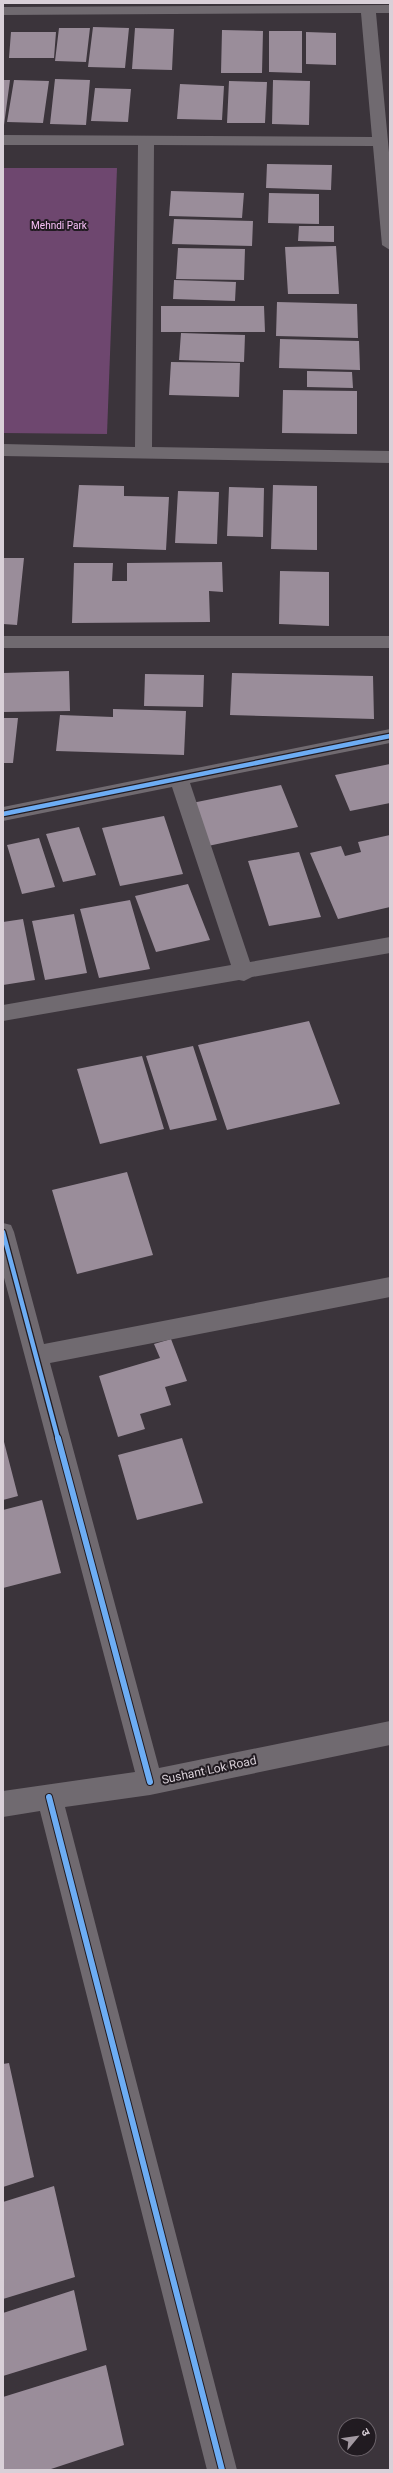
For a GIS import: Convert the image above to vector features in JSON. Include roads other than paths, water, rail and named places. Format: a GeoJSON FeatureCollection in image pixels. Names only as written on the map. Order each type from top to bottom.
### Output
{"type":"FeatureCollection","features":[{"type":"Feature","properties":{"kind":"street"},"geometry":{"type":"LineString","coordinates":[[368,9],[390,245]]}},
{"type":"Feature","properties":{"kind":"street"},"geometry":{"type":"LineString","coordinates":[[3,11],[390,9]]}},
{"type":"Feature","properties":{"kind":"street"},"geometry":{"type":"LineString","coordinates":[[3,140],[380,142]]}},
{"type":"Feature","properties":{"kind":"street"},"geometry":{"type":"LineString","coordinates":[[143,453],[146,141]]}},
{"type":"Feature","properties":{"kind":"street"},"geometry":{"type":"LineString","coordinates":[[3,450],[390,457]]}},
{"type":"Feature","properties":{"kind":"street"},"geometry":{"type":"LineString","coordinates":[[3,642],[390,642]]}},
{"type":"Feature","properties":{"kind":"street"},"geometry":{"type":"LineString","coordinates":[[3,814],[390,736]]}},
{"type":"Feature","properties":{"kind":"street"},"geometry":{"type":"LineString","coordinates":[[178,778],[244,973]]}},
{"type":"Feature","properties":{"kind":"street"},"geometry":{"type":"LineString","coordinates":[[3,1014],[244,973],[390,945]]}},
{"type":"Feature","properties":{"kind":"street"},"geometry":{"type":"LineString","coordinates":[[3,1232],[150,1782]]}},
{"type":"Feature","properties":{"kind":"street"},"geometry":{"type":"LineString","coordinates":[[36,1356],[390,1286]]}},
{"type":"Feature","properties":{"kind":"street","name":"Sushant Lok Road"},"geometry":{"type":"LineString","coordinates":[[3,1804],[150,1782],[390,1733]]}},
{"type":"Feature","properties":{"kind":"street"},"geometry":{"type":"LineString","coordinates":[[49,1797],[222,2470]]}},
{"type":"Feature","properties":{"kind":"park label","name":"Mehndi Park"},"geometry":{"type":"Point","coordinates":[59,225]}}]}
